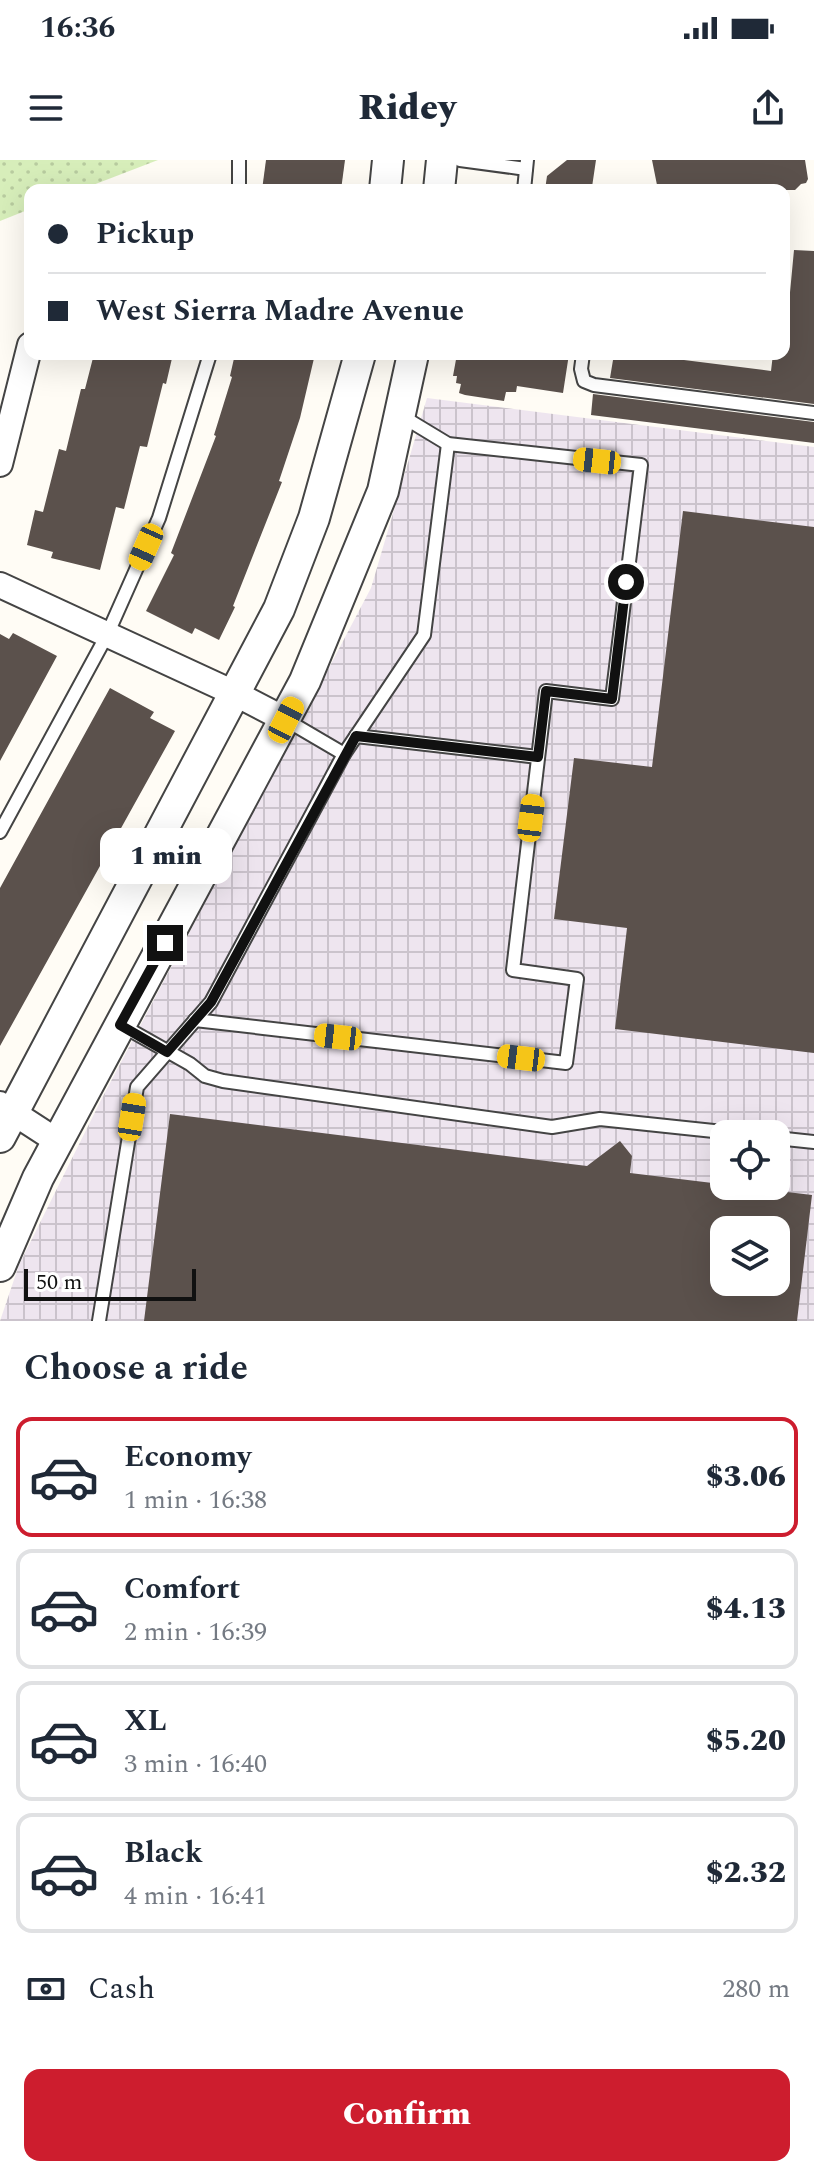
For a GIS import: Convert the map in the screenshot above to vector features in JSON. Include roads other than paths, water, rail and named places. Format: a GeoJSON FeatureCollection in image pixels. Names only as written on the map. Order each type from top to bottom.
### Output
{"type":"FeatureCollection","features":[{"type":"Feature","properties":{"kind":"street"},"geometry":{"type":"LineString","coordinates":[[386,184],[388,160]]}},
{"type":"Feature","properties":{"kind":"street"},"geometry":{"type":"LineString","coordinates":[[440,184],[442,160]]}},
{"type":"Feature","properties":{"kind":"street"},"geometry":{"type":"LineString","coordinates":[[0,464],[26,360]]}},
{"type":"Feature","properties":{"kind":"street"},"geometry":{"type":"LineString","coordinates":[[57,1141],[4,1117],[236,694],[279,609],[314,518],[358,360]]}},
{"type":"Feature","properties":{"kind":"street"},"geometry":{"type":"LineString","coordinates":[[0,1266],[57,1141],[305,681],[383,491],[412,360]]}},
{"type":"Feature","properties":{"kind":"street"},"geometry":{"type":"LineString","coordinates":[[0,585],[286,720]]}},
{"type":"Feature","properties":{"kind":"lane"},"geometry":{"type":"LineString","coordinates":[[239,160],[239,184]]}},
{"type":"Feature","properties":{"kind":"lane"},"geometry":{"type":"LineString","coordinates":[[460,160],[526,164],[524,184]]}},
{"type":"Feature","properties":{"kind":"lane"},"geometry":{"type":"LineString","coordinates":[[0,832],[107,635],[159,518],[208,360]]}},
{"type":"Feature","properties":{"kind":"lane"},"geometry":{"type":"LineString","coordinates":[[582,360],[584,381],[594,385],[814,413]]}},
{"type":"Feature","properties":{"kind":"lane"},"geometry":{"type":"LineString","coordinates":[[195,1020],[566,1063],[577,979],[513,970],[546,691],[612,699],[641,465],[448,444],[400,415]]}},
{"type":"Feature","properties":{"kind":"lane"},"geometry":{"type":"LineString","coordinates":[[99,1321],[137,1087],[211,1002],[344,754],[424,635],[448,444]]}},
{"type":"Feature","properties":{"kind":"lane"},"geometry":{"type":"LineString","coordinates":[[286,720],[344,754]]}},
{"type":"Feature","properties":{"kind":"lane"},"geometry":{"type":"LineString","coordinates":[[356,736],[538,757]]}},
{"type":"Feature","properties":{"kind":"lane"},"geometry":{"type":"LineString","coordinates":[[120,1025],[190,1064],[205,1076],[223,1081],[552,1127],[600,1119],[710,1131]]}},
{"type":"Feature","properties":{"kind":"lane"},"geometry":{"type":"LineString","coordinates":[[790,1139],[814,1142]]}}]}
